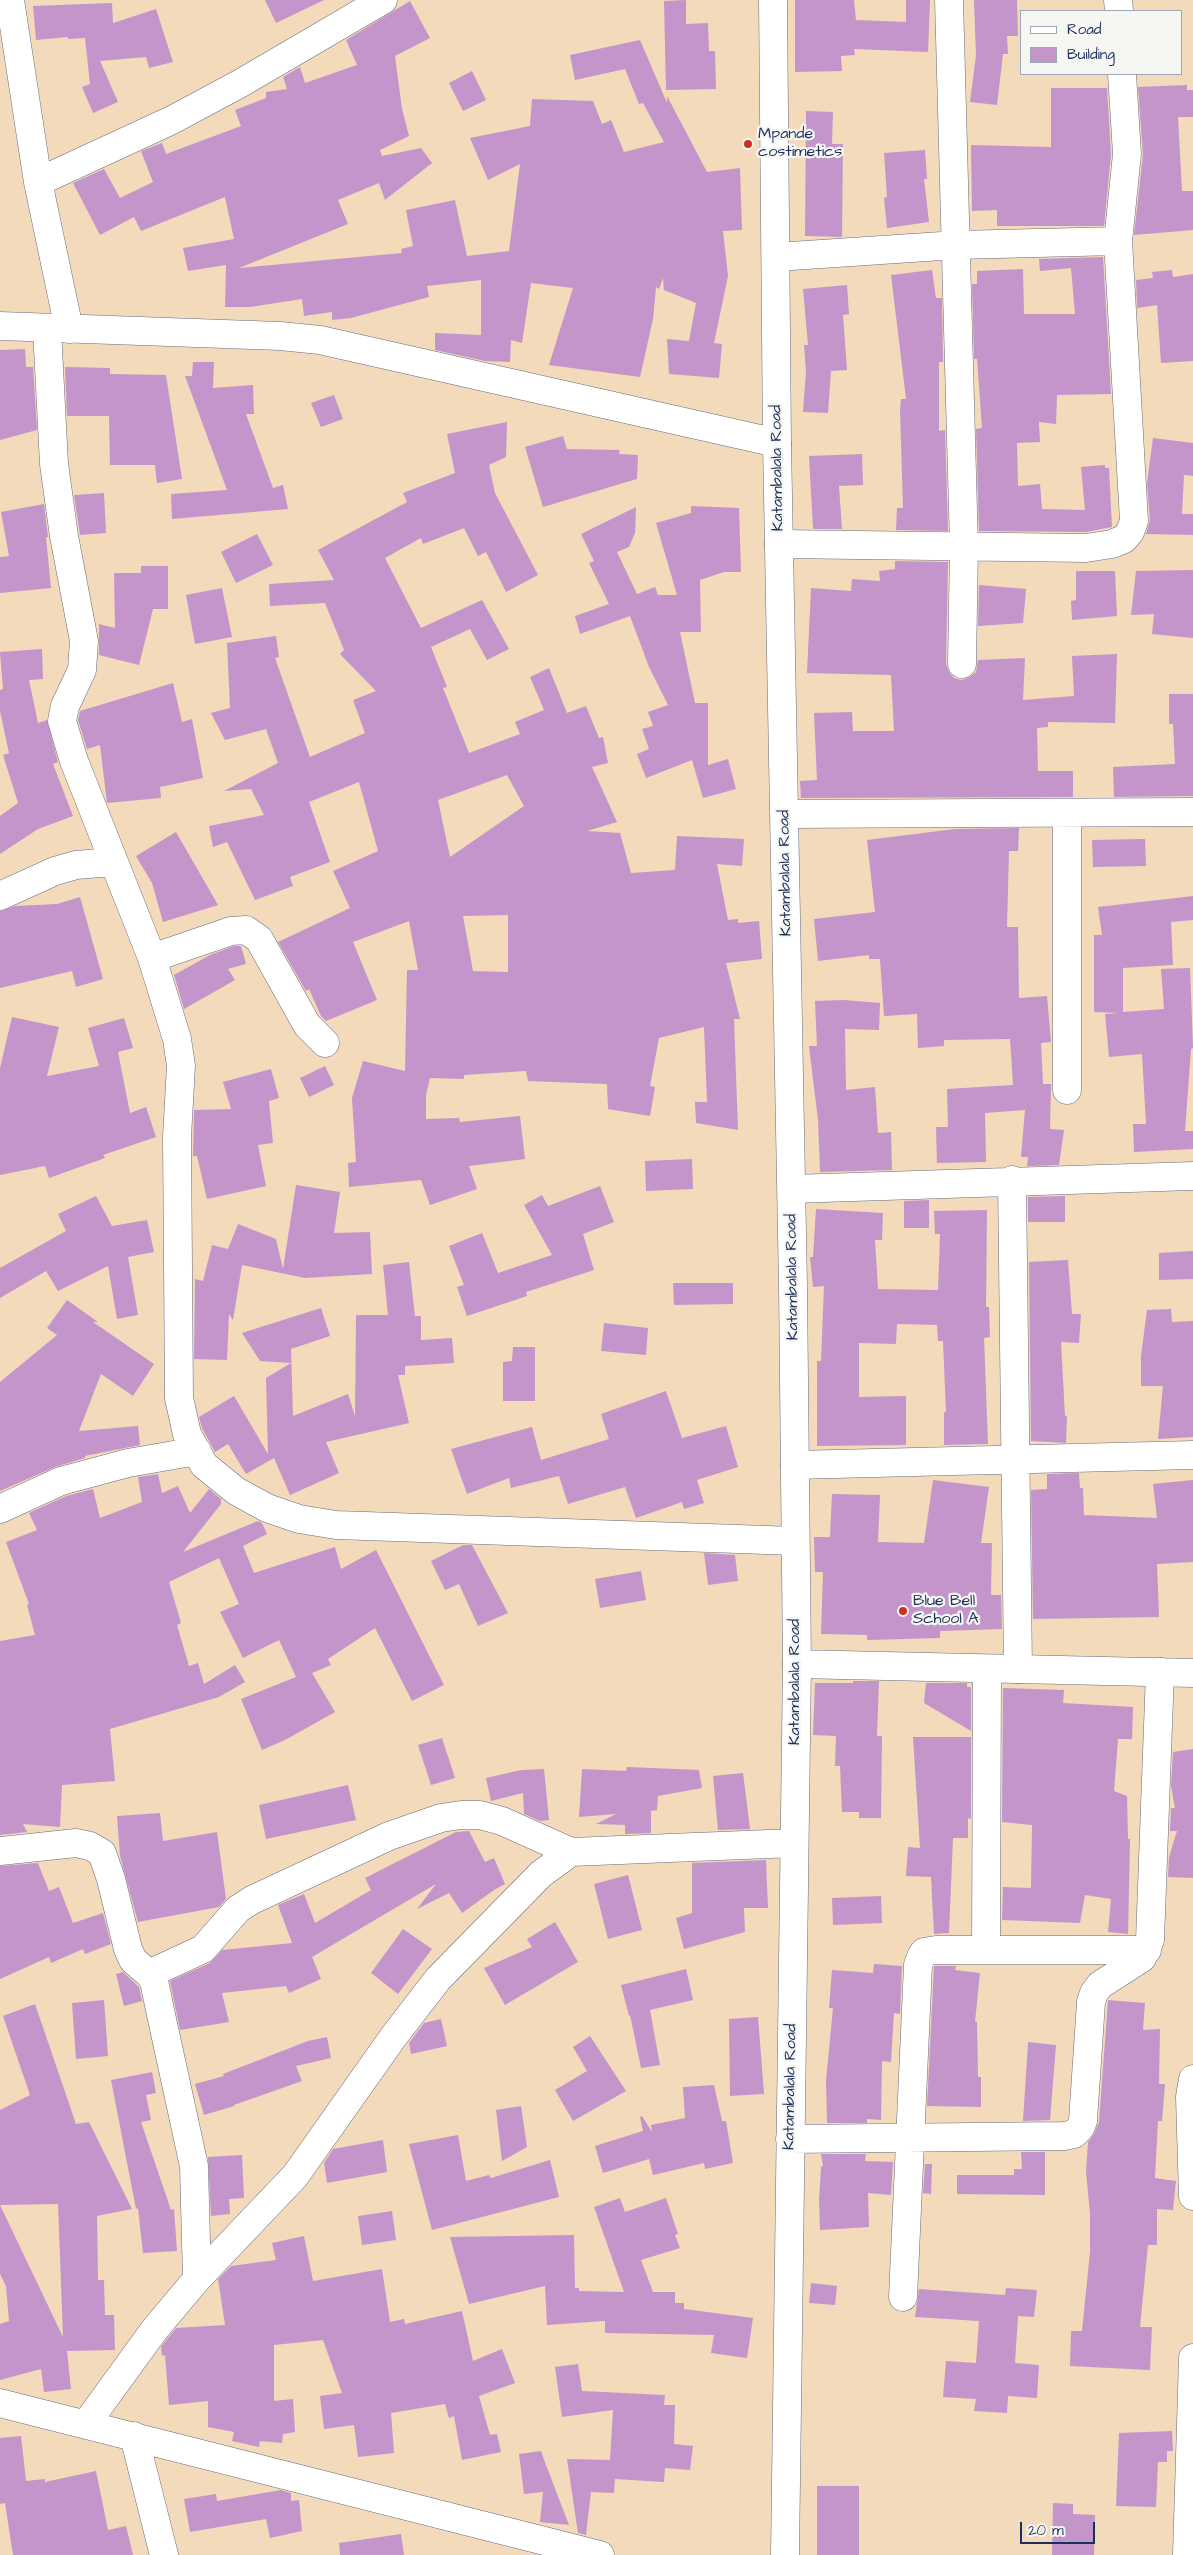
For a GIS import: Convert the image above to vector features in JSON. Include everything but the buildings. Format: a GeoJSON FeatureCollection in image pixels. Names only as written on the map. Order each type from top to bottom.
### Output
{"type":"FeatureCollection","features":[{"type":"Feature","properties":{"kind":"street"},"geometry":{"type":"LineString","coordinates":[[10,0],[58,329],[54,464],[64,536],[84,641],[82,670],[65,706],[62,721],[68,746],[152,958],[177,1039],[181,1066],[177,1137],[179,1398],[187,1434],[204,1465],[230,1486],[267,1508],[299,1519],[336,1525],[796,1541]]}},
{"type":"Feature","properties":{"kind":"street"},"geometry":{"type":"LineString","coordinates":[[38,182],[172,120],[241,84],[383,0]]}},
{"type":"Feature","properties":{"kind":"street","name":"Katambalala Road"},"geometry":{"type":"LineString","coordinates":[[774,0],[777,443],[792,1189],[797,1664],[785,2555]]}},
{"type":"Feature","properties":{"kind":"street"},"geometry":{"type":"LineString","coordinates":[[949,0],[964,546],[962,664]]}},
{"type":"Feature","properties":{"kind":"street"},"geometry":{"type":"LineString","coordinates":[[779,544],[1093,547],[1112,544],[1124,539],[1130,532],[1134,521],[1118,241],[1127,154],[1122,75]]}},
{"type":"Feature","properties":{"kind":"street"},"geometry":{"type":"LineString","coordinates":[[776,257],[957,245],[1118,241]]}},
{"type":"Feature","properties":{"kind":"street"},"geometry":{"type":"LineString","coordinates":[[0,326],[280,336],[320,340],[777,443]]}},
{"type":"Feature","properties":{"kind":"street"},"geometry":{"type":"LineString","coordinates":[[785,814],[1193,812]]}},
{"type":"Feature","properties":{"kind":"street"},"geometry":{"type":"LineString","coordinates":[[1067,813],[1067,1090]]}},
{"type":"Feature","properties":{"kind":"street"},"geometry":{"type":"LineString","coordinates":[[0,896],[62,869],[76,865],[113,862]]}},
{"type":"Feature","properties":{"kind":"street"},"geometry":{"type":"LineString","coordinates":[[152,958],[231,930],[246,930],[259,939],[303,1018],[325,1043]]}},
{"type":"Feature","properties":{"kind":"street"},"geometry":{"type":"LineString","coordinates":[[792,1189],[1012,1180],[1193,1176]]}},
{"type":"Feature","properties":{"kind":"street"},"geometry":{"type":"LineString","coordinates":[[1012,1180],[1018,1669]]}},
{"type":"Feature","properties":{"kind":"street"},"geometry":{"type":"LineString","coordinates":[[0,1508],[61,1481],[137,1461],[196,1451]]}},
{"type":"Feature","properties":{"kind":"street"},"geometry":{"type":"LineString","coordinates":[[795,1465],[1193,1455]]}},
{"type":"Feature","properties":{"kind":"street"},"geometry":{"type":"LineString","coordinates":[[797,1664],[1193,1673]]}},
{"type":"Feature","properties":{"kind":"street"},"geometry":{"type":"LineString","coordinates":[[986,1950],[987,1669]]}},
{"type":"Feature","properties":{"kind":"street"},"geometry":{"type":"LineString","coordinates":[[790,2138],[910,2138],[1074,2134],[1083,2121],[1091,2002],[1094,1993],[1100,1985],[1142,1958],[1150,1940],[1160,1672]]}},
{"type":"Feature","properties":{"kind":"street"},"geometry":{"type":"LineString","coordinates":[[149,1974],[203,1949],[238,1909],[252,1900],[389,1836],[441,1818],[461,1815],[480,1816],[502,1821],[571,1852],[794,1843]]}},
{"type":"Feature","properties":{"kind":"street"},"geometry":{"type":"LineString","coordinates":[[0,1851],[76,1843],[90,1846],[102,1853],[111,1879],[128,1949],[133,1960],[149,1974],[160,2010],[194,2166],[197,2279]]}},
{"type":"Feature","properties":{"kind":"street"},"geometry":{"type":"LineString","coordinates":[[86,2424],[155,2328],[197,2279],[295,2176],[394,2036],[438,1979],[541,1874],[571,1852]]}},
{"type":"Feature","properties":{"kind":"street"},"geometry":{"type":"LineString","coordinates":[[903,2298],[918,1965],[921,1957],[930,1950],[1147,1950]]}},
{"type":"Feature","properties":{"kind":"street"},"geometry":{"type":"LineString","coordinates":[[1193,2079],[1190,2114],[1193,2196]]}},
{"type":"Feature","properties":{"kind":"street"},"geometry":{"type":"LineString","coordinates":[[1189,2544],[1193,2358]]}},
{"type":"Feature","properties":{"kind":"street"},"geometry":{"type":"LineString","coordinates":[[0,2403],[600,2555]]}},
{"type":"Feature","properties":{"kind":"street"},"geometry":{"type":"LineString","coordinates":[[134,2436],[164,2555]]}},
{"type":"Feature","properties":{"kind":"place","name":"Mpande costimetics"},"geometry":{"type":"Point","coordinates":[748,144]}},
{"type":"Feature","properties":{"kind":"place","name":"Blue Bell School A"},"geometry":{"type":"Point","coordinates":[903,1611]}}]}
